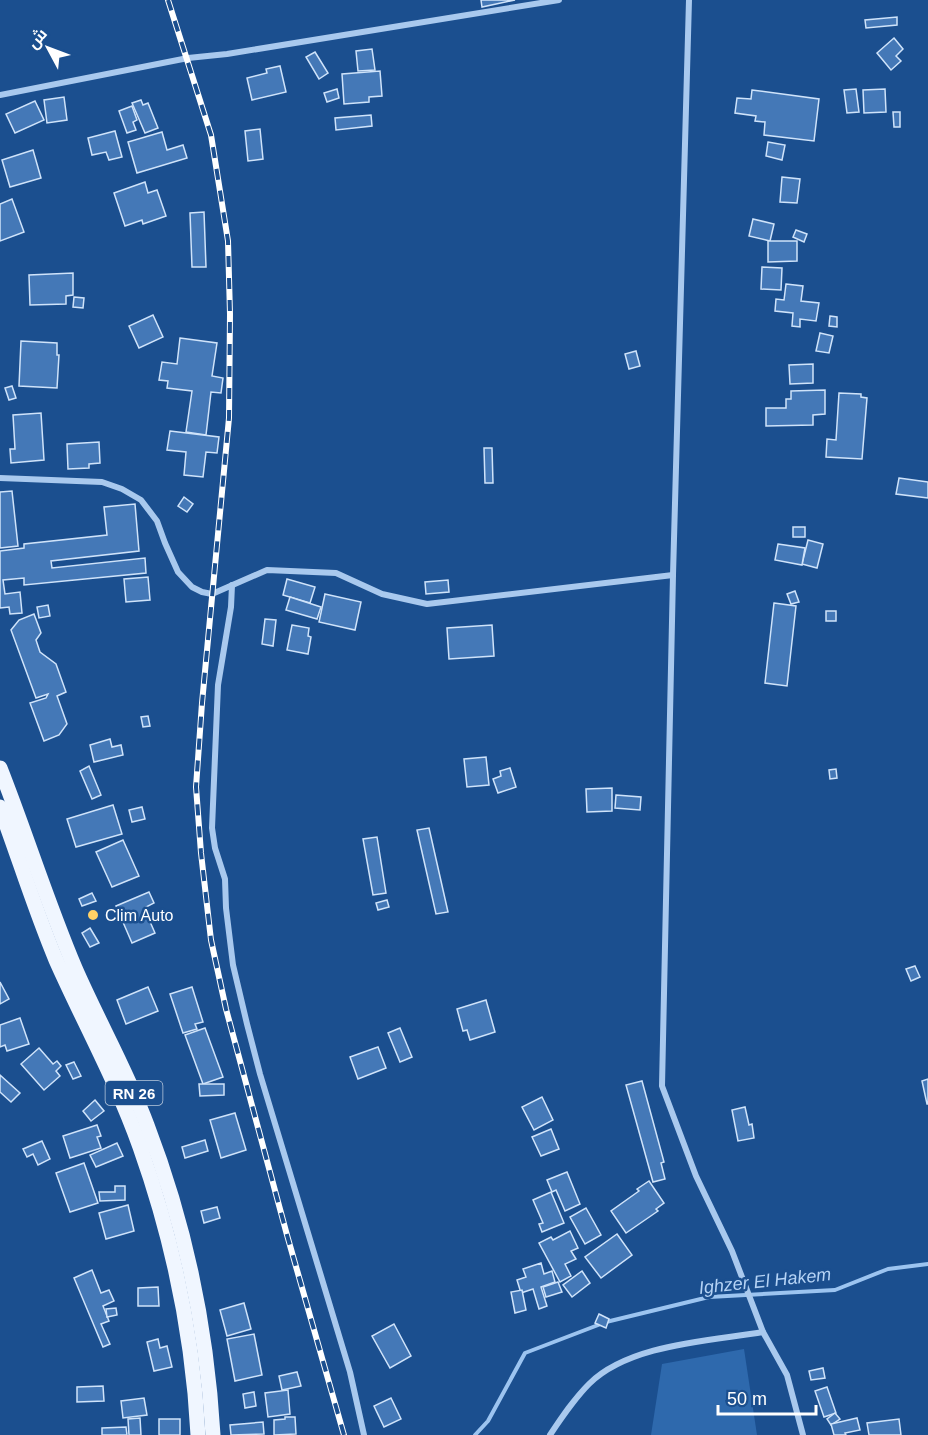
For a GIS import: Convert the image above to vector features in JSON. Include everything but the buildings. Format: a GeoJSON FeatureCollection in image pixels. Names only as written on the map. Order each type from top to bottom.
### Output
{"type":"FeatureCollection","features":[{"type":"Feature","properties":{"kind":"main road","name":"RN 26"},"geometry":{"type":"LineString","coordinates":[[0,768],[60,932],[124,1071],[163,1168],[181,1230],[196,1296],[211,1395],[213,1435]]}},
{"type":"Feature","properties":{"kind":"main road","name":"RN 26"},"geometry":{"type":"LineString","coordinates":[[0,807],[56,959],[140,1146],[164,1222],[180,1286],[195,1385],[198,1435]]}},
{"type":"Feature","properties":{"kind":"street"},"geometry":{"type":"LineString","coordinates":[[0,95],[188,58],[238,53],[559,0]]}},
{"type":"Feature","properties":{"kind":"street"},"geometry":{"type":"LineString","coordinates":[[689,0],[662,1086],[696,1176],[732,1251],[763,1332],[787,1375],[803,1435]]}},
{"type":"Feature","properties":{"kind":"street"},"geometry":{"type":"LineString","coordinates":[[0,478],[102,482],[122,489],[141,500],[157,520],[178,572],[192,587],[212,594],[267,570],[336,573],[382,594],[427,604],[673,575]]}},
{"type":"Feature","properties":{"kind":"street"},"geometry":{"type":"LineString","coordinates":[[232,585],[231,607],[218,685],[212,828],[215,848],[225,879],[233,964],[260,1074],[350,1372],[364,1435]]}},
{"type":"Feature","properties":{"kind":"street"},"geometry":{"type":"LineString","coordinates":[[550,1435],[590,1383],[631,1358],[657,1350],[763,1332]]}},
{"type":"Feature","properties":{"kind":"shaded area"},"geometry":{"type":"Polygon","coordinates":[[[744,1349],[757,1435],[651,1435],[662,1364],[744,1349]]]}},
{"type":"Feature","properties":{"kind":"waterway","name":"Ighzer El Hakem"},"geometry":{"type":"LineString","coordinates":[[475,1435],[488,1421],[525,1353],[606,1322],[709,1297],[835,1290],[888,1269],[928,1264]]}},
{"type":"Feature","properties":{"kind":"railway"},"geometry":{"type":"LineString","coordinates":[[168,0],[211,135],[228,241],[229,418],[196,787],[211,940],[226,1009],[344,1435]]}},
{"type":"Feature","properties":{"kind":"place","name":"Clim Auto"},"geometry":{"type":"Point","coordinates":[93,915]}}]}
